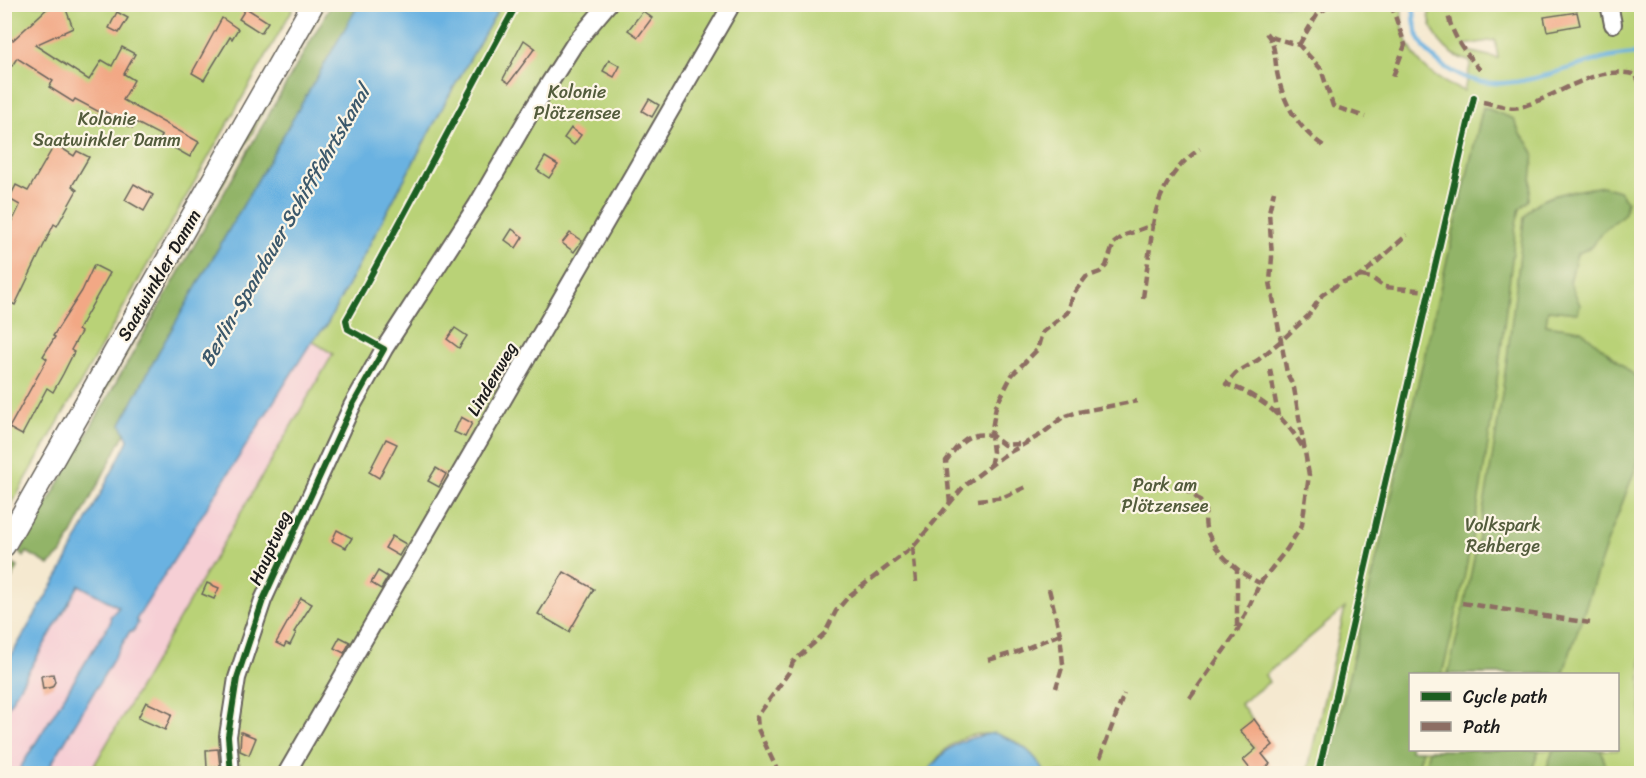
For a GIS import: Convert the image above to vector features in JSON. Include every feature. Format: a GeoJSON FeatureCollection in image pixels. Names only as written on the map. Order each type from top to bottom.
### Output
{"type":"FeatureCollection","features":[{"type":"Feature","properties":{"kind":"main road","name":"Saatwinkler Damm"},"geometry":{"type":"LineString","coordinates":[[4,546],[313,4]]}},
{"type":"Feature","properties":{"kind":"lane","name":"Hauptweg"},"geometry":{"type":"LineString","coordinates":[[231,774],[228,736],[237,678],[263,600],[352,406],[384,349],[416,304],[477,206],[537,102],[575,44],[608,4]]}},
{"type":"Feature","properties":{"kind":"lane","name":"Lindenweg"},"geometry":{"type":"LineString","coordinates":[[286,774],[732,4]]}},
{"type":"Feature","properties":{"kind":"lane"},"geometry":{"type":"LineString","coordinates":[[1609,4],[1613,24]]}},
{"type":"Feature","properties":{"kind":"shaded area"},"geometry":{"type":"Polygon","coordinates":[[[312,341],[333,354],[89,773],[46,774],[130,631],[132,632],[136,620],[312,341]]]}},
{"type":"Feature","properties":{"kind":"shaded area"},"geometry":{"type":"Polygon","coordinates":[[[80,585],[119,607],[17,773],[11,773],[5,770],[5,712],[80,585]]]}},
{"type":"Feature","properties":{"kind":"green space","name":"Kolonie Saatwinkler Damm"},"geometry":{"type":"Polygon","coordinates":[[[4,5],[295,5],[5,516],[4,516],[4,5]]]}},
{"type":"Feature","properties":{"kind":"green space"},"geometry":{"type":"Polygon","coordinates":[[[322,5],[325,5],[16,548],[14,546],[322,5]]]}},
{"type":"Feature","properties":{"kind":"green space"},"geometry":{"type":"Polygon","coordinates":[[[331,5],[359,5],[158,353],[121,424],[125,433],[62,553],[49,565],[27,552],[24,557],[19,553],[331,5]]]}},
{"type":"Feature","properties":{"kind":"green space"},"geometry":{"type":"Polygon","coordinates":[[[501,5],[1402,5],[1405,35],[1417,59],[1437,78],[1464,91],[1471,62],[1453,54],[1440,41],[1431,24],[1429,5],[1641,5],[1641,773],[1307,773],[1345,608],[1265,675],[1269,682],[1240,704],[1253,720],[1241,730],[1256,749],[1254,773],[1045,773],[1028,750],[1017,742],[991,734],[978,734],[951,745],[926,774],[259,774],[250,769],[247,774],[89,774],[333,354],[312,341],[326,326],[446,101],[501,5]],[[1495,40],[1464,45],[1467,51],[1498,58],[1495,40]]]}},
{"type":"Feature","properties":{"kind":"green space"},"geometry":{"type":"Polygon","coordinates":[[[1483,107],[1514,119],[1520,134],[1534,153],[1529,200],[1520,209],[1516,224],[1487,451],[1455,619],[1442,673],[1409,673],[1409,751],[1422,751],[1415,773],[1326,773],[1483,107]]]}},
{"type":"Feature","properties":{"kind":"green space","name":"Volkspark Rehberge"},"geometry":{"type":"Polygon","coordinates":[[[1602,186],[1619,191],[1627,201],[1625,213],[1600,234],[1593,246],[1577,254],[1570,282],[1580,305],[1578,313],[1548,310],[1546,325],[1581,330],[1641,381],[1641,454],[1607,543],[1563,673],[1448,673],[1474,561],[1494,448],[1524,218],[1538,203],[1569,192],[1602,186]]]}},
{"type":"Feature","properties":{"kind":"green space"},"geometry":{"type":"Polygon","coordinates":[[[12,564],[18,567],[5,591],[5,578],[12,564]]]}},
{"type":"Feature","properties":{"kind":"green space"},"geometry":{"type":"Polygon","coordinates":[[[1429,751],[1539,751],[1531,773],[1423,773],[1429,751]]]}},
{"type":"Feature","properties":{"kind":"green space"},"geometry":{"type":"Polygon","coordinates":[[[1553,751],[1601,751],[1608,773],[1545,773],[1553,751]]]}},
{"type":"Feature","properties":{"kind":"water","name":"Berlin-Spandauer Schifffahrtskanal"},"geometry":{"type":"Polygon","coordinates":[[[359,4],[501,5],[446,101],[326,326],[312,341],[136,620],[138,623],[133,632],[130,631],[46,773],[17,773],[111,621],[110,617],[119,607],[79,585],[5,712],[5,666],[61,571],[128,440],[121,424],[158,353],[359,4]]]}},
{"type":"Feature","properties":{"kind":"water"},"geometry":{"type":"Polygon","coordinates":[[[994,733],[1024,748],[1036,759],[1045,773],[926,773],[941,756],[955,745],[994,733]]]}},
{"type":"Feature","properties":{"kind":"building"},"geometry":{"type":"Polygon","coordinates":[[[52,4],[64,4],[73,28],[35,45],[89,80],[102,60],[112,66],[122,47],[135,54],[124,74],[134,80],[123,100],[199,142],[190,157],[160,140],[162,136],[135,122],[132,128],[104,111],[103,114],[75,99],[73,102],[49,87],[53,81],[17,58],[12,66],[4,61],[4,34],[13,40],[52,4]]]}},
{"type":"Feature","properties":{"kind":"building"},"geometry":{"type":"Polygon","coordinates":[[[246,8],[268,22],[261,33],[239,19],[246,8]]]}},
{"type":"Feature","properties":{"kind":"building"},"geometry":{"type":"Polygon","coordinates":[[[643,11],[652,18],[638,37],[628,30],[643,11]]]}},
{"type":"Feature","properties":{"kind":"building"},"geometry":{"type":"Polygon","coordinates":[[[117,12],[128,18],[119,33],[109,28],[117,12]]]}},
{"type":"Feature","properties":{"kind":"building"},"geometry":{"type":"Polygon","coordinates":[[[1577,12],[1580,25],[1547,31],[1544,17],[1577,12]]]}},
{"type":"Feature","properties":{"kind":"building"},"geometry":{"type":"Polygon","coordinates":[[[222,18],[238,29],[232,39],[230,37],[204,80],[192,73],[222,18]]]}},
{"type":"Feature","properties":{"kind":"building"},"geometry":{"type":"Polygon","coordinates":[[[524,40],[535,48],[509,83],[503,79],[524,40]]]}},
{"type":"Feature","properties":{"kind":"building"},"geometry":{"type":"Polygon","coordinates":[[[609,60],[620,66],[614,77],[603,71],[609,60]]]}},
{"type":"Feature","properties":{"kind":"building"},"geometry":{"type":"Polygon","coordinates":[[[649,99],[659,105],[652,117],[642,111],[649,99]]]}},
{"type":"Feature","properties":{"kind":"building"},"geometry":{"type":"Polygon","coordinates":[[[571,128],[581,135],[574,145],[564,138],[571,128]]]}},
{"type":"Feature","properties":{"kind":"building"},"geometry":{"type":"Polygon","coordinates":[[[55,144],[74,156],[77,151],[89,157],[72,186],[77,190],[57,226],[54,224],[15,305],[4,299],[4,239],[20,205],[9,199],[16,185],[28,191],[55,144]]]}},
{"type":"Feature","properties":{"kind":"building"},"geometry":{"type":"Polygon","coordinates":[[[545,157],[558,165],[549,178],[537,170],[545,157]]]}},
{"type":"Feature","properties":{"kind":"building"},"geometry":{"type":"Polygon","coordinates":[[[134,184],[153,195],[144,211],[125,200],[134,184]]]}},
{"type":"Feature","properties":{"kind":"building"},"geometry":{"type":"Polygon","coordinates":[[[512,229],[523,237],[516,248],[505,240],[512,229]]]}},
{"type":"Feature","properties":{"kind":"building"},"geometry":{"type":"Polygon","coordinates":[[[570,233],[582,241],[574,252],[562,243],[570,233]]]}},
{"type":"Feature","properties":{"kind":"building"},"geometry":{"type":"Polygon","coordinates":[[[94,265],[110,273],[78,330],[81,332],[71,350],[74,352],[63,374],[53,392],[47,388],[22,435],[9,428],[47,359],[43,356],[55,337],[53,336],[82,291],[94,265]]]}},
{"type":"Feature","properties":{"kind":"building"},"geometry":{"type":"Polygon","coordinates":[[[455,328],[467,336],[459,348],[447,339],[455,328]]]}},
{"type":"Feature","properties":{"kind":"building"},"geometry":{"type":"Polygon","coordinates":[[[461,417],[472,423],[465,437],[454,432],[461,417]]]}},
{"type":"Feature","properties":{"kind":"building"},"geometry":{"type":"Polygon","coordinates":[[[386,439],[397,444],[379,478],[369,472],[386,439]]]}},
{"type":"Feature","properties":{"kind":"building"},"geometry":{"type":"Polygon","coordinates":[[[436,468],[446,474],[439,487],[428,481],[436,468]]]}},
{"type":"Feature","properties":{"kind":"building"},"geometry":{"type":"Polygon","coordinates":[[[337,530],[352,538],[346,548],[332,541],[337,530]]]}},
{"type":"Feature","properties":{"kind":"building"},"geometry":{"type":"Polygon","coordinates":[[[392,536],[406,544],[399,556],[385,548],[392,536]]]}},
{"type":"Feature","properties":{"kind":"building"},"geometry":{"type":"Polygon","coordinates":[[[378,571],[388,577],[381,589],[371,583],[378,571]]]}},
{"type":"Feature","properties":{"kind":"building"},"geometry":{"type":"Polygon","coordinates":[[[564,572],[594,589],[569,632],[538,614],[564,572]]]}},
{"type":"Feature","properties":{"kind":"building"},"geometry":{"type":"Polygon","coordinates":[[[207,583],[219,588],[214,599],[202,594],[207,583]]]}},
{"type":"Feature","properties":{"kind":"building"},"geometry":{"type":"Polygon","coordinates":[[[301,598],[312,604],[294,632],[296,633],[290,645],[286,643],[284,647],[276,643],[301,598]]]}},
{"type":"Feature","properties":{"kind":"building"},"geometry":{"type":"Polygon","coordinates":[[[340,637],[350,642],[344,653],[334,648],[340,637]]]}},
{"type":"Feature","properties":{"kind":"building"},"geometry":{"type":"Polygon","coordinates":[[[53,674],[55,682],[52,687],[43,689],[41,676],[53,674]]]}},
{"type":"Feature","properties":{"kind":"building"},"geometry":{"type":"Polygon","coordinates":[[[146,702],[172,714],[165,730],[138,718],[146,702]]]}},
{"type":"Feature","properties":{"kind":"building"},"geometry":{"type":"Polygon","coordinates":[[[1254,719],[1273,745],[1262,754],[1270,764],[1258,774],[1254,774],[1243,760],[1256,749],[1240,730],[1254,719]]]}},
{"type":"Feature","properties":{"kind":"building"},"geometry":{"type":"Polygon","coordinates":[[[241,732],[256,738],[249,755],[240,751],[241,732]]]}},
{"type":"Feature","properties":{"kind":"building"},"geometry":{"type":"Polygon","coordinates":[[[218,749],[220,767],[207,768],[206,750],[218,749]]]}},
{"type":"Feature","properties":{"kind":"waterway"},"geometry":{"type":"LineString","coordinates":[[1414,4],[1418,36],[1431,56],[1463,77],[1487,83],[1537,78],[1615,56],[1642,54]]}},
{"type":"Feature","properties":{"kind":"marked path"},"geometry":{"type":"LineString","coordinates":[[1299,45],[1317,14],[1325,9],[1327,4]]}},
{"type":"Feature","properties":{"kind":"marked path"},"geometry":{"type":"LineString","coordinates":[[1391,4],[1405,45],[1392,79]]}},
{"type":"Feature","properties":{"kind":"marked path"},"geometry":{"type":"LineString","coordinates":[[1447,4],[1453,31],[1480,70]]}},
{"type":"Feature","properties":{"kind":"marked path"},"geometry":{"type":"LineString","coordinates":[[1266,33],[1272,43],[1281,88],[1295,118],[1309,134],[1327,148]]}},
{"type":"Feature","properties":{"kind":"marked path"},"geometry":{"type":"LineString","coordinates":[[1270,37],[1299,45],[1321,69],[1333,106],[1365,117]]}},
{"type":"Feature","properties":{"kind":"marked path"},"geometry":{"type":"LineString","coordinates":[[1483,102],[1516,108],[1592,77],[1606,74],[1636,75],[1641,86]]}},
{"type":"Feature","properties":{"kind":"marked path"},"geometry":{"type":"LineString","coordinates":[[1019,444],[1004,445],[991,435],[996,406],[1012,375],[1037,350],[1042,333],[1068,312],[1073,294],[1086,277],[1100,272],[1106,266],[1114,243],[1125,235],[1153,225],[1155,213],[1169,181],[1182,164],[1200,149]]}},
{"type":"Feature","properties":{"kind":"marked path"},"geometry":{"type":"LineString","coordinates":[[1190,698],[1237,632],[1260,583],[1287,549],[1302,525],[1309,475],[1294,388],[1287,373],[1270,282],[1272,257],[1269,212],[1274,191]]}},
{"type":"Feature","properties":{"kind":"marked path"},"geometry":{"type":"LineString","coordinates":[[1143,298],[1153,225]]}},
{"type":"Feature","properties":{"kind":"marked path"},"geometry":{"type":"LineString","coordinates":[[1302,446],[1287,425],[1270,408],[1249,394],[1226,384],[1236,373],[1258,360],[1308,316],[1322,295],[1340,283],[1361,276],[1407,235]]}},
{"type":"Feature","properties":{"kind":"marked path"},"geometry":{"type":"LineString","coordinates":[[1361,276],[1372,278],[1384,287],[1429,291]]}},
{"type":"Feature","properties":{"kind":"marked path"},"geometry":{"type":"LineString","coordinates":[[1270,369],[1278,416]]}},
{"type":"Feature","properties":{"kind":"marked path"},"geometry":{"type":"LineString","coordinates":[[779,774],[758,729],[757,717],[789,672],[793,662],[825,633],[836,611],[849,596],[913,547],[965,485],[1003,456],[1042,434],[1063,417],[1137,401]]}},
{"type":"Feature","properties":{"kind":"marked path"},"geometry":{"type":"LineString","coordinates":[[950,504],[946,461],[964,440],[975,435],[991,435],[993,452],[990,467]]}},
{"type":"Feature","properties":{"kind":"marked path"},"geometry":{"type":"LineString","coordinates":[[978,500],[1004,497],[1028,486]]}},
{"type":"Feature","properties":{"kind":"marked path"},"geometry":{"type":"LineString","coordinates":[[1184,488],[1198,498],[1203,505],[1207,531],[1216,547],[1236,568],[1260,583]]}},
{"type":"Feature","properties":{"kind":"marked path"},"geometry":{"type":"LineString","coordinates":[[913,547],[916,582]]}},
{"type":"Feature","properties":{"kind":"marked path"},"geometry":{"type":"LineString","coordinates":[[1237,570],[1237,627]]}},
{"type":"Feature","properties":{"kind":"marked path"},"geometry":{"type":"LineString","coordinates":[[1049,589],[1060,634],[1063,664],[1056,688]]}},
{"type":"Feature","properties":{"kind":"marked path"},"geometry":{"type":"LineString","coordinates":[[1462,603],[1590,623]]}},
{"type":"Feature","properties":{"kind":"marked path"},"geometry":{"type":"LineString","coordinates":[[988,660],[1017,652],[1060,634]]}},
{"type":"Feature","properties":{"kind":"marked path"},"geometry":{"type":"LineString","coordinates":[[1100,758],[1124,694]]}},
{"type":"Feature","properties":{"kind":"cycle path"},"geometry":{"type":"LineString","coordinates":[[231,774],[228,736],[237,678],[263,600],[352,406],[384,349],[348,329],[346,320],[517,4]]}},
{"type":"Feature","properties":{"kind":"cycle path"},"geometry":{"type":"LineString","coordinates":[[1318,774],[1474,97]]}},
{"type":"Feature","properties":{"kind":"park label","name":"Kolonie Plötzensee"},"geometry":{"type":"Point","coordinates":[577,102]}},
{"type":"Feature","properties":{"kind":"park label","name":"Park am Plötzensee"},"geometry":{"type":"Point","coordinates":[1165,495]}}]}
